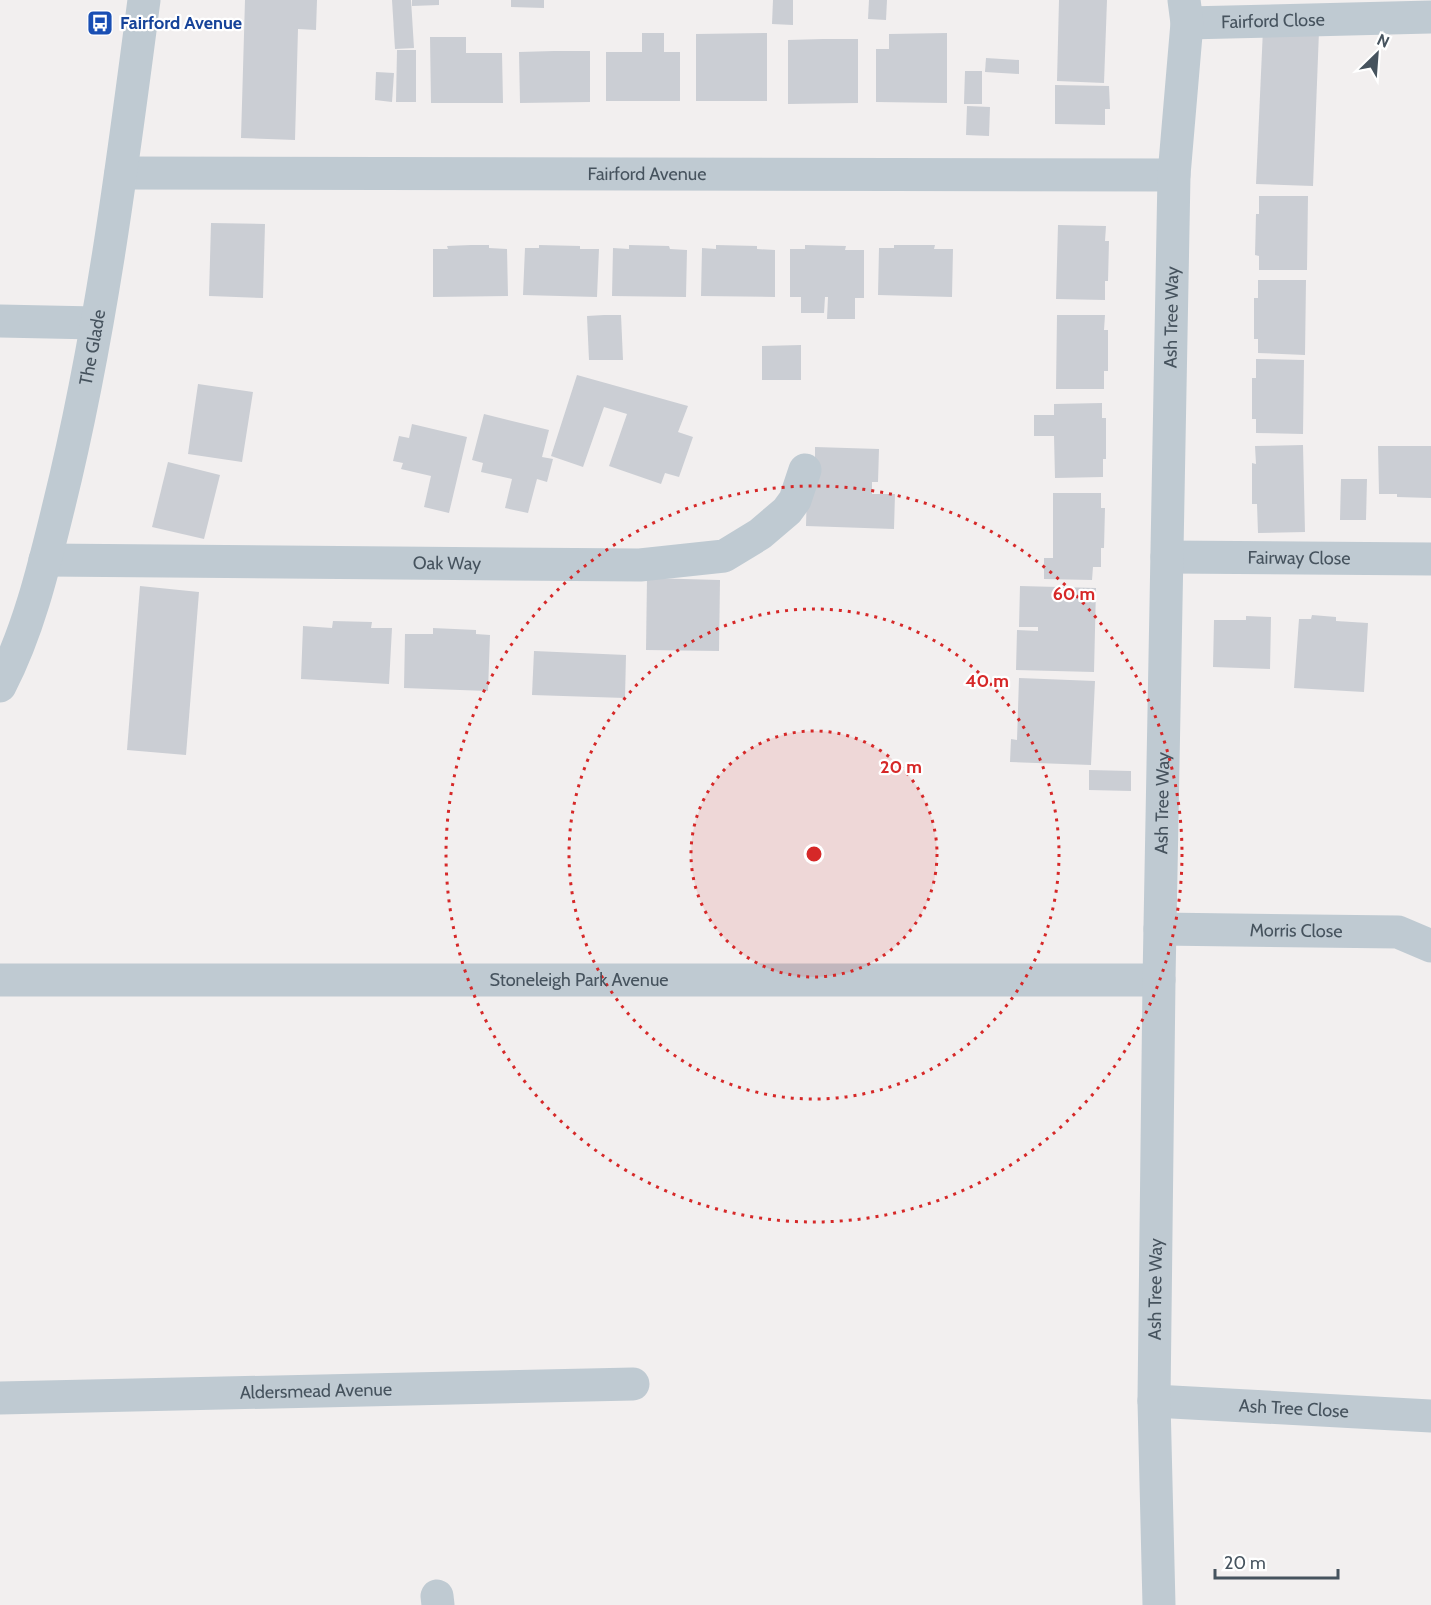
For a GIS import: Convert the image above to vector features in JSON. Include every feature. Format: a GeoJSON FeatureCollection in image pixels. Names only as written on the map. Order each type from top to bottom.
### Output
{"type":"FeatureCollection","features":[{"type":"Feature","properties":{"kind":"street","name":"The Glade"},"geometry":{"type":"LineString","coordinates":[[0,686],[18,644],[45,560],[77,426],[121,173],[144,0]]}},
{"type":"Feature","properties":{"kind":"street","name":"Fairford Close"},"geometry":{"type":"LineString","coordinates":[[1186,11],[1431,17]]}},
{"type":"Feature","properties":{"kind":"street","name":"Ash Tree Way"},"geometry":{"type":"LineString","coordinates":[[1159,1605],[1154,1401],[1159,980],[1174,175],[1186,11]]}},
{"type":"Feature","properties":{"kind":"street","name":"Fairford Avenue"},"geometry":{"type":"LineString","coordinates":[[121,173],[1174,175]]}},
{"type":"Feature","properties":{"kind":"street"},"geometry":{"type":"LineString","coordinates":[[0,321],[96,323]]}},
{"type":"Feature","properties":{"kind":"street","name":"Oak Way"},"geometry":{"type":"LineString","coordinates":[[45,560],[640,565],[724,556],[760,534],[787,512],[795,500],[805,470]]}},
{"type":"Feature","properties":{"kind":"street","name":"Fairway Close"},"geometry":{"type":"LineString","coordinates":[[1167,557],[1431,558]]}},
{"type":"Feature","properties":{"kind":"street","name":"Morris Close"},"geometry":{"type":"LineString","coordinates":[[1160,929],[1398,932],[1431,946]]}},
{"type":"Feature","properties":{"kind":"street","name":"Stoneleigh Park Avenue"},"geometry":{"type":"LineString","coordinates":[[0,980],[1159,980]]}},
{"type":"Feature","properties":{"kind":"street","name":"Aldersmead Avenue"},"geometry":{"type":"LineString","coordinates":[[0,1398],[633,1384]]}},
{"type":"Feature","properties":{"kind":"street","name":"Ash Tree Close"},"geometry":{"type":"LineString","coordinates":[[1154,1401],[1431,1416]]}},
{"type":"Feature","properties":{"kind":"building"},"geometry":{"type":"Polygon","coordinates":[[[245,0],[317,0],[316,30],[298,29],[295,140],[241,138],[245,0]]]}},
{"type":"Feature","properties":{"kind":"building"},"geometry":{"type":"Polygon","coordinates":[[[392,0],[411,0],[414,48],[395,49],[392,0]]]}},
{"type":"Feature","properties":{"kind":"building"},"geometry":{"type":"Polygon","coordinates":[[[412,0],[439,0],[439,5],[412,6],[412,0]]]}},
{"type":"Feature","properties":{"kind":"building"},"geometry":{"type":"Polygon","coordinates":[[[511,0],[544,0],[544,8],[511,7],[511,0]]]}},
{"type":"Feature","properties":{"kind":"building"},"geometry":{"type":"Polygon","coordinates":[[[773,0],[793,0],[793,25],[772,24],[773,0]]]}},
{"type":"Feature","properties":{"kind":"building"},"geometry":{"type":"Polygon","coordinates":[[[869,0],[887,0],[886,20],[868,19],[869,0]]]}},
{"type":"Feature","properties":{"kind":"building"},"geometry":{"type":"Polygon","coordinates":[[[1059,0],[1107,0],[1104,83],[1057,81],[1059,0]]]}},
{"type":"Feature","properties":{"kind":"building"},"geometry":{"type":"Polygon","coordinates":[[[1263,29],[1319,31],[1313,186],[1256,184],[1263,29]]]}},
{"type":"Feature","properties":{"kind":"building"},"geometry":{"type":"Polygon","coordinates":[[[642,33],[664,33],[664,52],[680,52],[680,101],[606,101],[606,52],[642,52],[642,33]]]}},
{"type":"Feature","properties":{"kind":"building"},"geometry":{"type":"Polygon","coordinates":[[[767,33],[767,101],[696,101],[696,34],[767,33]]]}},
{"type":"Feature","properties":{"kind":"building"},"geometry":{"type":"Polygon","coordinates":[[[947,33],[947,103],[876,102],[876,49],[889,49],[889,34],[947,33]]]}},
{"type":"Feature","properties":{"kind":"building"},"geometry":{"type":"Polygon","coordinates":[[[430,37],[466,37],[466,53],[502,53],[503,103],[431,103],[430,37]]]}},
{"type":"Feature","properties":{"kind":"building"},"geometry":{"type":"Polygon","coordinates":[[[858,39],[858,103],[788,104],[788,40],[858,39]]]}},
{"type":"Feature","properties":{"kind":"building"},"geometry":{"type":"Polygon","coordinates":[[[397,50],[416,50],[416,102],[396,102],[397,50]]]}},
{"type":"Feature","properties":{"kind":"building"},"geometry":{"type":"Polygon","coordinates":[[[590,51],[590,102],[520,103],[519,52],[590,51]]]}},
{"type":"Feature","properties":{"kind":"building"},"geometry":{"type":"Polygon","coordinates":[[[986,58],[1019,60],[1019,74],[985,72],[986,58]]]}},
{"type":"Feature","properties":{"kind":"building"},"geometry":{"type":"Polygon","coordinates":[[[965,71],[982,71],[982,104],[964,104],[965,71]]]}},
{"type":"Feature","properties":{"kind":"building"},"geometry":{"type":"Polygon","coordinates":[[[376,72],[394,73],[392,102],[375,100],[376,72]]]}},
{"type":"Feature","properties":{"kind":"building"},"geometry":{"type":"Polygon","coordinates":[[[1055,85],[1109,86],[1110,109],[1105,109],[1105,125],[1055,124],[1055,85]]]}},
{"type":"Feature","properties":{"kind":"building"},"geometry":{"type":"Polygon","coordinates":[[[967,106],[990,107],[989,136],[966,135],[967,106]]]}},
{"type":"Feature","properties":{"kind":"building"},"geometry":{"type":"Polygon","coordinates":[[[1259,196],[1308,196],[1307,270],[1259,270],[1259,256],[1255,255],[1259,196]]]}},
{"type":"Feature","properties":{"kind":"building"},"geometry":{"type":"Polygon","coordinates":[[[211,223],[265,224],[263,298],[209,296],[211,223]]]}},
{"type":"Feature","properties":{"kind":"building"},"geometry":{"type":"Polygon","coordinates":[[[1058,225],[1106,226],[1105,241],[1109,241],[1105,300],[1056,299],[1058,225]]]}},
{"type":"Feature","properties":{"kind":"building"},"geometry":{"type":"Polygon","coordinates":[[[489,245],[489,248],[507,249],[508,296],[433,297],[433,249],[448,249],[447,246],[489,245]]]}},
{"type":"Feature","properties":{"kind":"building"},"geometry":{"type":"Polygon","coordinates":[[[539,245],[599,249],[597,297],[523,295],[525,248],[539,248],[539,245]]]}},
{"type":"Feature","properties":{"kind":"building"},"geometry":{"type":"Polygon","coordinates":[[[629,245],[669,246],[670,249],[687,250],[686,297],[612,296],[613,248],[629,249],[629,245]]]}},
{"type":"Feature","properties":{"kind":"building"},"geometry":{"type":"Polygon","coordinates":[[[716,245],[757,246],[757,249],[775,250],[775,297],[701,296],[702,248],[716,249],[716,245]]]}},
{"type":"Feature","properties":{"kind":"building"},"geometry":{"type":"Polygon","coordinates":[[[805,245],[846,246],[845,250],[864,250],[864,298],[855,298],[855,319],[827,319],[828,297],[825,297],[824,313],[801,313],[801,297],[790,297],[790,249],[805,249],[805,245]]]}},
{"type":"Feature","properties":{"kind":"building"},"geometry":{"type":"Polygon","coordinates":[[[894,245],[935,245],[934,249],[953,249],[952,297],[878,295],[879,248],[894,248],[894,245]]]}},
{"type":"Feature","properties":{"kind":"building"},"geometry":{"type":"Polygon","coordinates":[[[1258,280],[1306,280],[1305,355],[1258,353],[1258,339],[1254,339],[1254,298],[1258,298],[1258,280]]]}},
{"type":"Feature","properties":{"kind":"building"},"geometry":{"type":"Polygon","coordinates":[[[621,315],[623,360],[589,360],[587,316],[621,315]]]}},
{"type":"Feature","properties":{"kind":"building"},"geometry":{"type":"Polygon","coordinates":[[[1057,315],[1105,315],[1104,330],[1108,330],[1108,371],[1104,371],[1104,389],[1056,389],[1057,315]]]}},
{"type":"Feature","properties":{"kind":"building"},"geometry":{"type":"Polygon","coordinates":[[[801,345],[801,380],[762,380],[762,346],[801,345]]]}},
{"type":"Feature","properties":{"kind":"building"},"geometry":{"type":"Polygon","coordinates":[[[1256,359],[1304,360],[1303,434],[1256,433],[1256,419],[1252,419],[1252,378],[1256,378],[1256,359]]]}},
{"type":"Feature","properties":{"kind":"building"},"geometry":{"type":"Polygon","coordinates":[[[577,375],[688,406],[678,432],[693,437],[679,477],[665,473],[661,484],[609,466],[627,414],[604,407],[583,467],[551,456],[577,375]]]}},
{"type":"Feature","properties":{"kind":"building"},"geometry":{"type":"Polygon","coordinates":[[[198,384],[253,392],[242,462],[188,454],[198,384]]]}},
{"type":"Feature","properties":{"kind":"building"},"geometry":{"type":"Polygon","coordinates":[[[1102,403],[1102,418],[1106,418],[1106,459],[1103,459],[1103,477],[1055,478],[1054,436],[1034,436],[1034,415],[1054,415],[1054,404],[1102,403]]]}},
{"type":"Feature","properties":{"kind":"building"},"geometry":{"type":"Polygon","coordinates":[[[484,414],[549,430],[542,457],[553,459],[547,482],[537,479],[528,513],[505,508],[512,479],[481,472],[483,463],[472,460],[484,414]]]}},
{"type":"Feature","properties":{"kind":"building"},"geometry":{"type":"Polygon","coordinates":[[[412,424],[467,437],[449,513],[424,507],[431,476],[401,469],[403,463],[393,461],[399,436],[409,438],[412,424]]]}},
{"type":"Feature","properties":{"kind":"building"},"geometry":{"type":"Polygon","coordinates":[[[1303,445],[1305,532],[1258,533],[1257,504],[1252,504],[1252,463],[1256,464],[1255,446],[1303,445]]]}},
{"type":"Feature","properties":{"kind":"building"},"geometry":{"type":"Polygon","coordinates":[[[1378,446],[1431,446],[1431,498],[1379,494],[1378,446]]]}},
{"type":"Feature","properties":{"kind":"building"},"geometry":{"type":"Polygon","coordinates":[[[815,447],[879,449],[878,482],[872,482],[872,494],[895,494],[894,529],[806,526],[807,488],[815,481],[815,447]]]}},
{"type":"Feature","properties":{"kind":"building"},"geometry":{"type":"Polygon","coordinates":[[[168,462],[220,475],[204,539],[152,527],[168,462]]]}},
{"type":"Feature","properties":{"kind":"building"},"geometry":{"type":"Polygon","coordinates":[[[1341,479],[1367,479],[1366,520],[1340,520],[1341,479]]]}},
{"type":"Feature","properties":{"kind":"building"},"geometry":{"type":"Polygon","coordinates":[[[1053,493],[1101,493],[1101,508],[1105,508],[1104,548],[1101,548],[1101,567],[1093,567],[1092,580],[1044,579],[1044,558],[1053,558],[1053,493]]]}},
{"type":"Feature","properties":{"kind":"building"},"geometry":{"type":"Polygon","coordinates":[[[647,578],[720,580],[719,651],[646,650],[647,578]]]}},
{"type":"Feature","properties":{"kind":"building"},"geometry":{"type":"Polygon","coordinates":[[[140,586],[199,592],[186,755],[127,750],[140,586]]]}},
{"type":"Feature","properties":{"kind":"building"},"geometry":{"type":"Polygon","coordinates":[[[1020,586],[1096,588],[1094,672],[1016,670],[1017,630],[1038,631],[1038,627],[1019,627],[1020,586]]]}},
{"type":"Feature","properties":{"kind":"building"},"geometry":{"type":"Polygon","coordinates":[[[1312,615],[1336,617],[1336,621],[1368,623],[1364,692],[1294,688],[1299,619],[1311,619],[1312,615]]]}},
{"type":"Feature","properties":{"kind":"building"},"geometry":{"type":"Polygon","coordinates":[[[1246,616],[1271,617],[1270,669],[1213,667],[1214,620],[1246,620],[1246,616]]]}},
{"type":"Feature","properties":{"kind":"building"},"geometry":{"type":"Polygon","coordinates":[[[333,621],[372,622],[371,628],[392,628],[389,684],[301,679],[303,626],[332,628],[333,621]]]}},
{"type":"Feature","properties":{"kind":"building"},"geometry":{"type":"Polygon","coordinates":[[[433,628],[476,630],[476,634],[490,635],[488,691],[404,688],[405,634],[433,634],[433,628]]]}},
{"type":"Feature","properties":{"kind":"building"},"geometry":{"type":"Polygon","coordinates":[[[534,651],[626,655],[625,698],[532,695],[534,651]]]}},
{"type":"Feature","properties":{"kind":"building"},"geometry":{"type":"Polygon","coordinates":[[[1019,678],[1095,681],[1091,765],[1010,762],[1011,739],[1017,740],[1019,678]]]}},
{"type":"Feature","properties":{"kind":"building"},"geometry":{"type":"Polygon","coordinates":[[[1089,770],[1131,771],[1131,791],[1089,790],[1089,770]]]}},
{"type":"Feature","properties":{"kind":"place","name":"Fairford Avenue"},"geometry":{"type":"Point","coordinates":[100,23]}}]}
